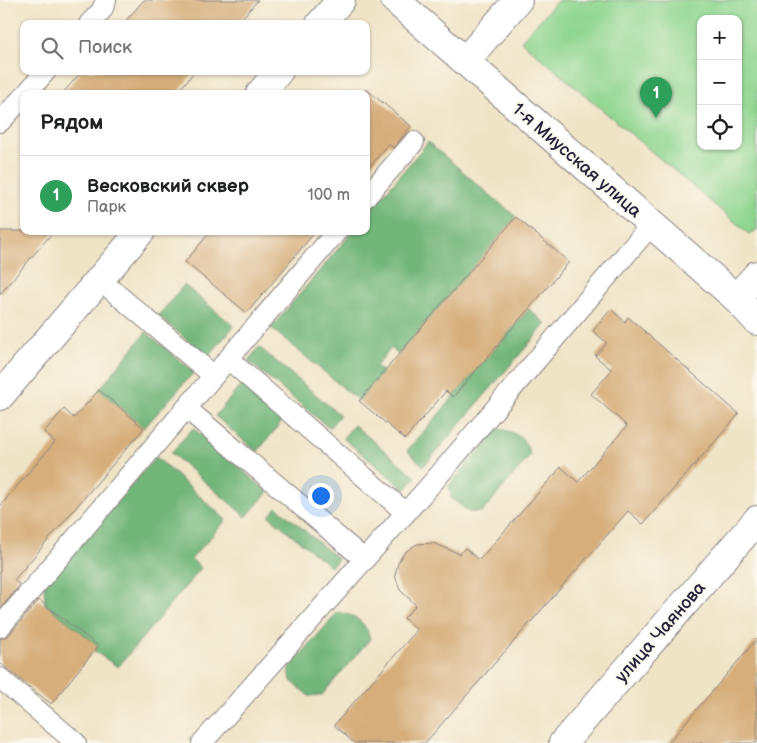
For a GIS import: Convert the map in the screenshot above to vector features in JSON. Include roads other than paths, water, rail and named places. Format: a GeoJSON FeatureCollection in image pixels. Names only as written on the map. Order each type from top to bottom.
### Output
{"type":"FeatureCollection","features":[{"type":"Feature","properties":{"kind":"street"},"geometry":{"type":"LineString","coordinates":[[324,20],[341,0]]}},
{"type":"Feature","properties":{"kind":"street","name":"1-я Миусская улица"},"geometry":{"type":"LineString","coordinates":[[395,0],[736,298],[757,321]]}},
{"type":"Feature","properties":{"kind":"street"},"geometry":{"type":"LineString","coordinates":[[465,61],[518,0]]}},
{"type":"Feature","properties":{"kind":"street"},"geometry":{"type":"LineString","coordinates":[[263,90],[276,75]]}},
{"type":"Feature","properties":{"kind":"street"},"geometry":{"type":"LineString","coordinates":[[0,396],[138,235]]}},
{"type":"Feature","properties":{"kind":"street"},"geometry":{"type":"LineString","coordinates":[[736,298],[757,275]]}},
{"type":"Feature","properties":{"kind":"street","name":"улица Чаянова"},"geometry":{"type":"LineString","coordinates":[[563,743],[757,520]]}},
{"type":"Feature","properties":{"kind":"lane"},"geometry":{"type":"LineString","coordinates":[[93,20],[102,10],[106,0]]}},
{"type":"Feature","properties":{"kind":"lane"},"geometry":{"type":"LineString","coordinates":[[29,90],[42,75]]}},
{"type":"Feature","properties":{"kind":"lane"},"geometry":{"type":"LineString","coordinates":[[0,122],[20,100]]}},
{"type":"Feature","properties":{"kind":"lane"},"geometry":{"type":"LineString","coordinates":[[370,192],[414,142]]}},
{"type":"Feature","properties":{"kind":"lane"},"geometry":{"type":"LineString","coordinates":[[202,743],[406,513],[651,225]]}},
{"type":"Feature","properties":{"kind":"lane"},"geometry":{"type":"LineString","coordinates":[[0,627],[334,235]]}},
{"type":"Feature","properties":{"kind":"lane"},"geometry":{"type":"LineString","coordinates":[[100,280],[214,376]]}},
{"type":"Feature","properties":{"kind":"lane"},"geometry":{"type":"LineString","coordinates":[[228,358],[406,513]]}},
{"type":"Feature","properties":{"kind":"lane"},"geometry":{"type":"LineString","coordinates":[[186,408],[365,560]]}},
{"type":"Feature","properties":{"kind":"lane"},"geometry":{"type":"LineString","coordinates":[[0,678],[76,743]]}},
{"type":"Feature","properties":{"kind":"place","name":"Весковский сквер"},"geometry":{"type":"Point","coordinates":[656,118]}}]}
